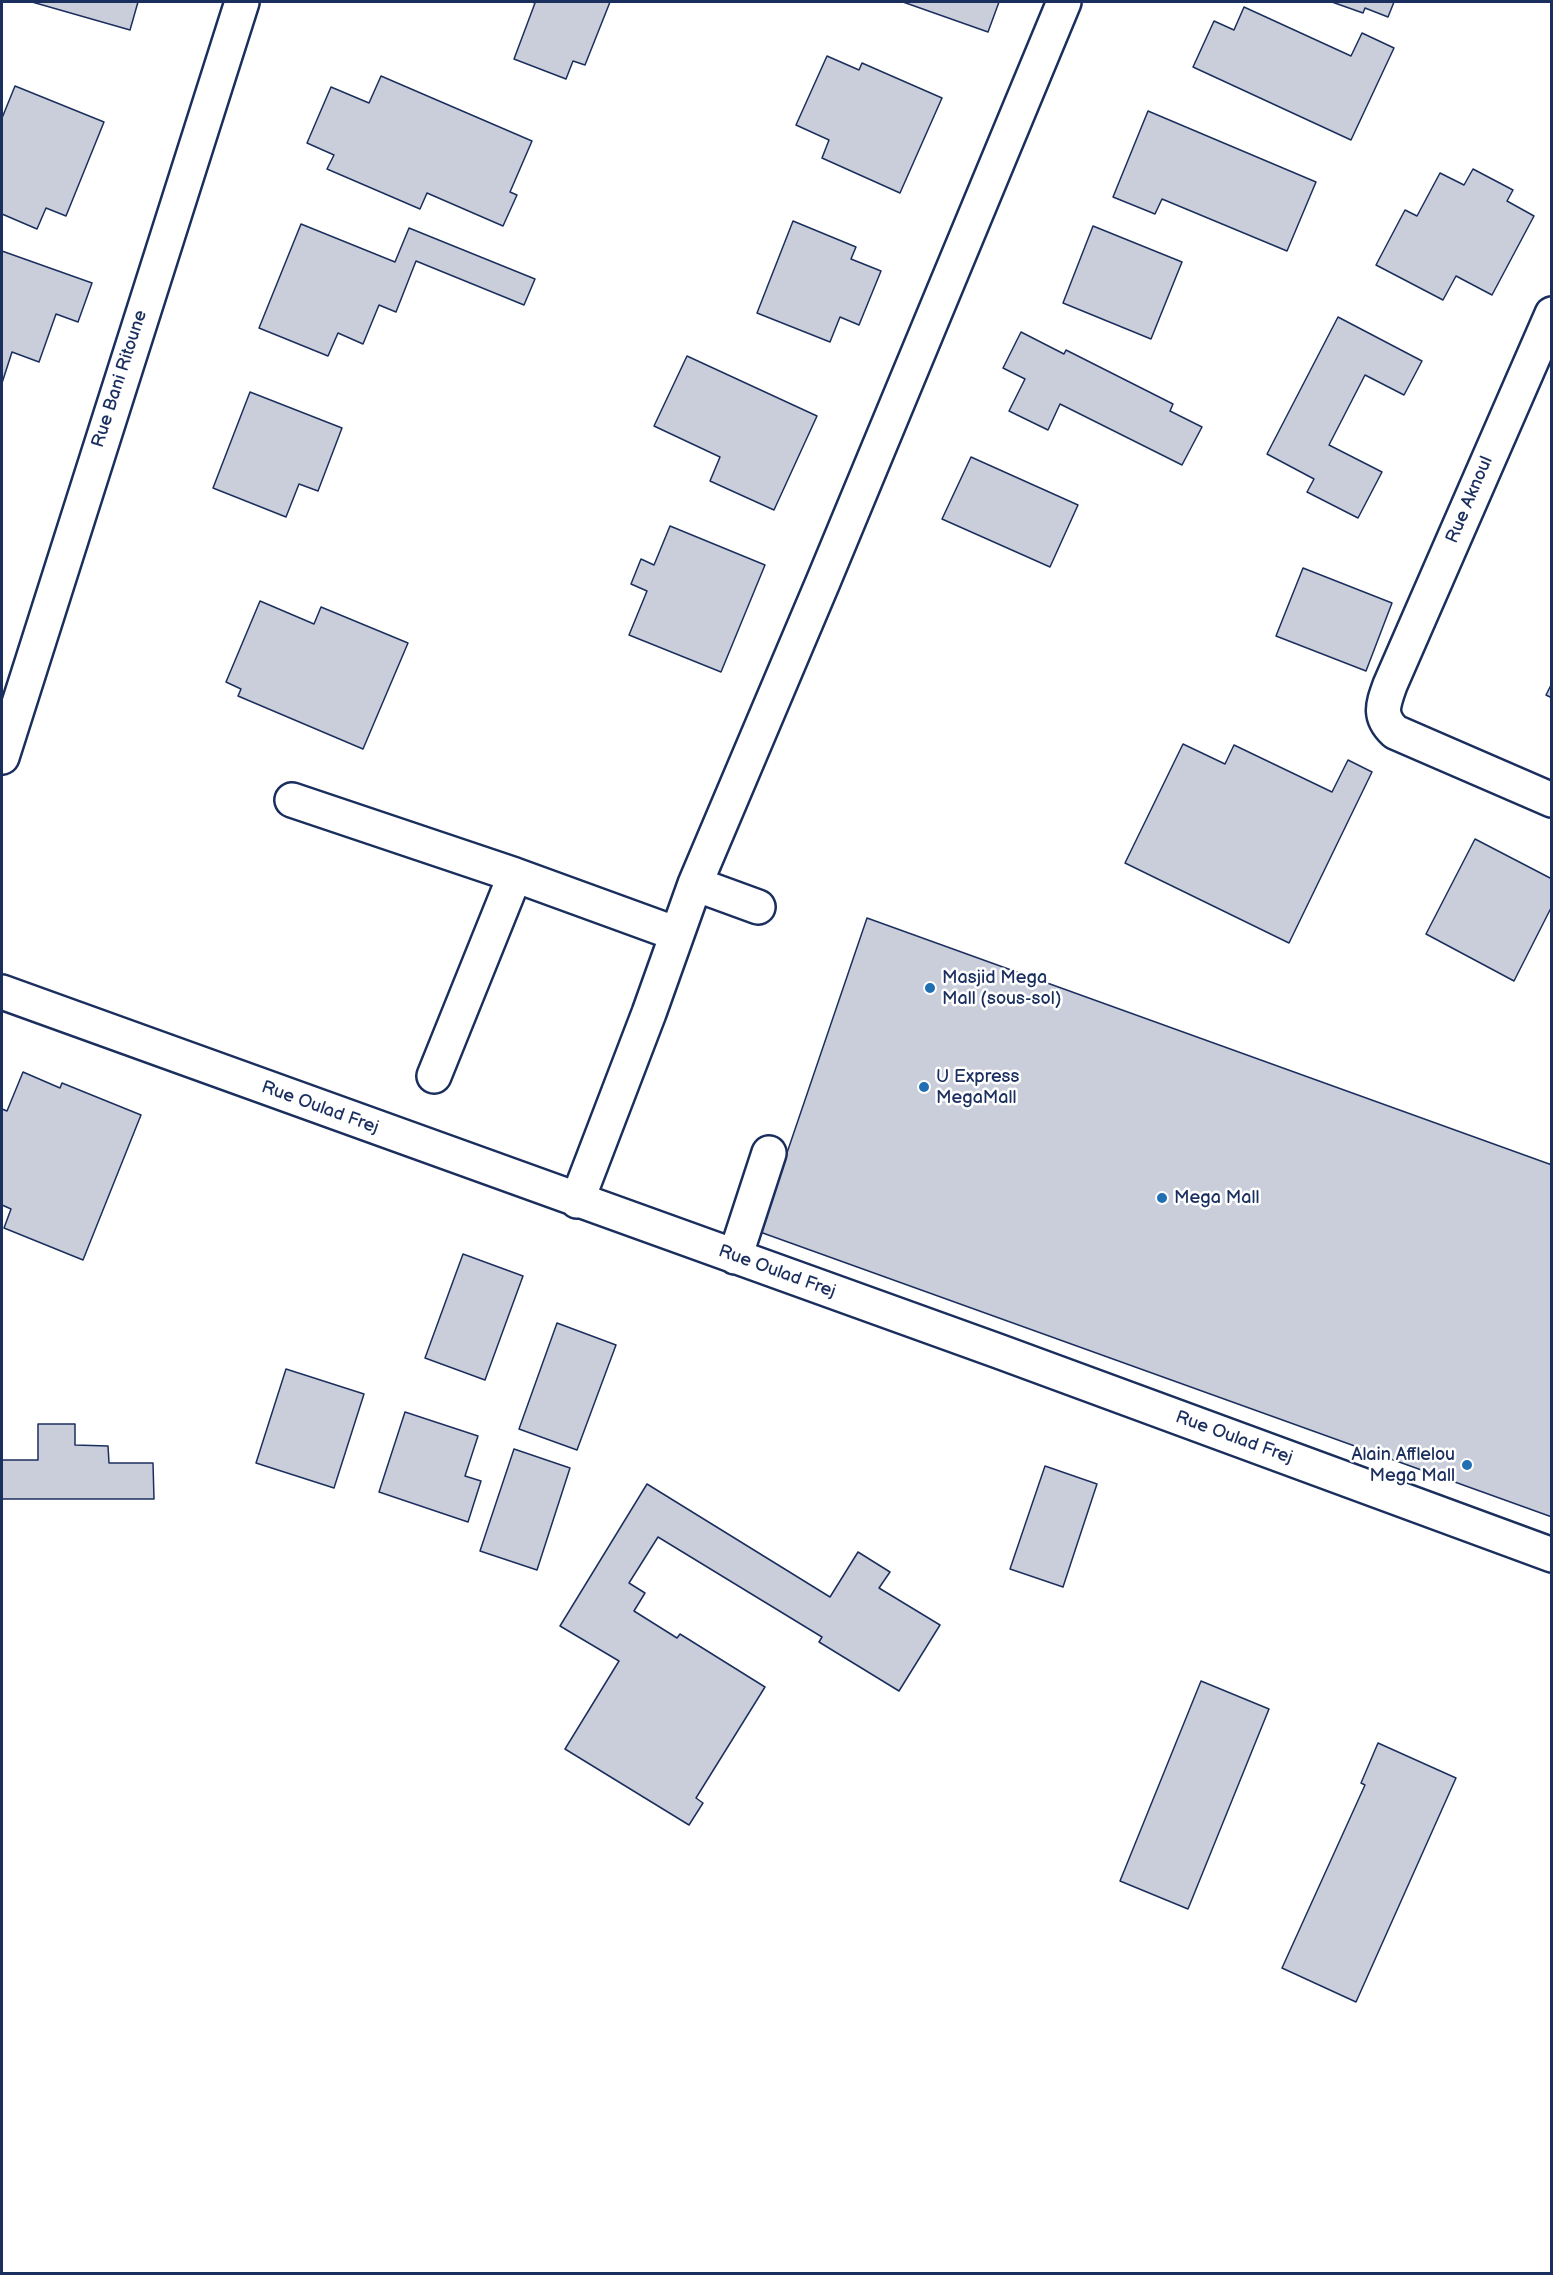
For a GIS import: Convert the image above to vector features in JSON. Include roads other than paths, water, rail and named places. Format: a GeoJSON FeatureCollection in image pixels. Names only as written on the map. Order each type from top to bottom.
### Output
{"type":"FeatureCollection","features":[{"type":"Feature","properties":{"kind":"street","name":"Rue Bani Ritoune"},"geometry":{"type":"LineString","coordinates":[[2,757],[242,2]]}},
{"type":"Feature","properties":{"kind":"street"},"geometry":{"type":"LineString","coordinates":[[577,1201],[695,884],[819,593],[1064,2]]}},
{"type":"Feature","properties":{"kind":"street","name":"Rue Aknoul"},"geometry":{"type":"LineString","coordinates":[[1551,314],[1389,686],[1383,705],[1387,724],[1395,732],[1551,800]]}},
{"type":"Feature","properties":{"kind":"street"},"geometry":{"type":"LineString","coordinates":[[292,800],[677,934]]}},
{"type":"Feature","properties":{"kind":"street"},"geometry":{"type":"LineString","coordinates":[[434,1076],[515,876]]}},
{"type":"Feature","properties":{"kind":"street"},"geometry":{"type":"LineString","coordinates":[[695,884],[758,907]]}},
{"type":"Feature","properties":{"kind":"street","name":"Rue Oulad Frej"},"geometry":{"type":"LineString","coordinates":[[2,992],[1009,1355],[1551,1555]]}},
{"type":"Feature","properties":{"kind":"street"},"geometry":{"type":"LineString","coordinates":[[735,1257],[769,1153]]}},
{"type":"Feature","properties":{"kind":"place","name":"Masjid Mega Mall (sous-sol)"},"geometry":{"type":"Point","coordinates":[930,988]}},
{"type":"Feature","properties":{"kind":"place","name":"U Express MegaMall"},"geometry":{"type":"Point","coordinates":[924,1087]}},
{"type":"Feature","properties":{"kind":"place","name":"Mega Mall"},"geometry":{"type":"Point","coordinates":[1162,1198]}},
{"type":"Feature","properties":{"kind":"place","name":"Alain Afflelou Mega Mall"},"geometry":{"type":"Point","coordinates":[1467,1465]}}]}
